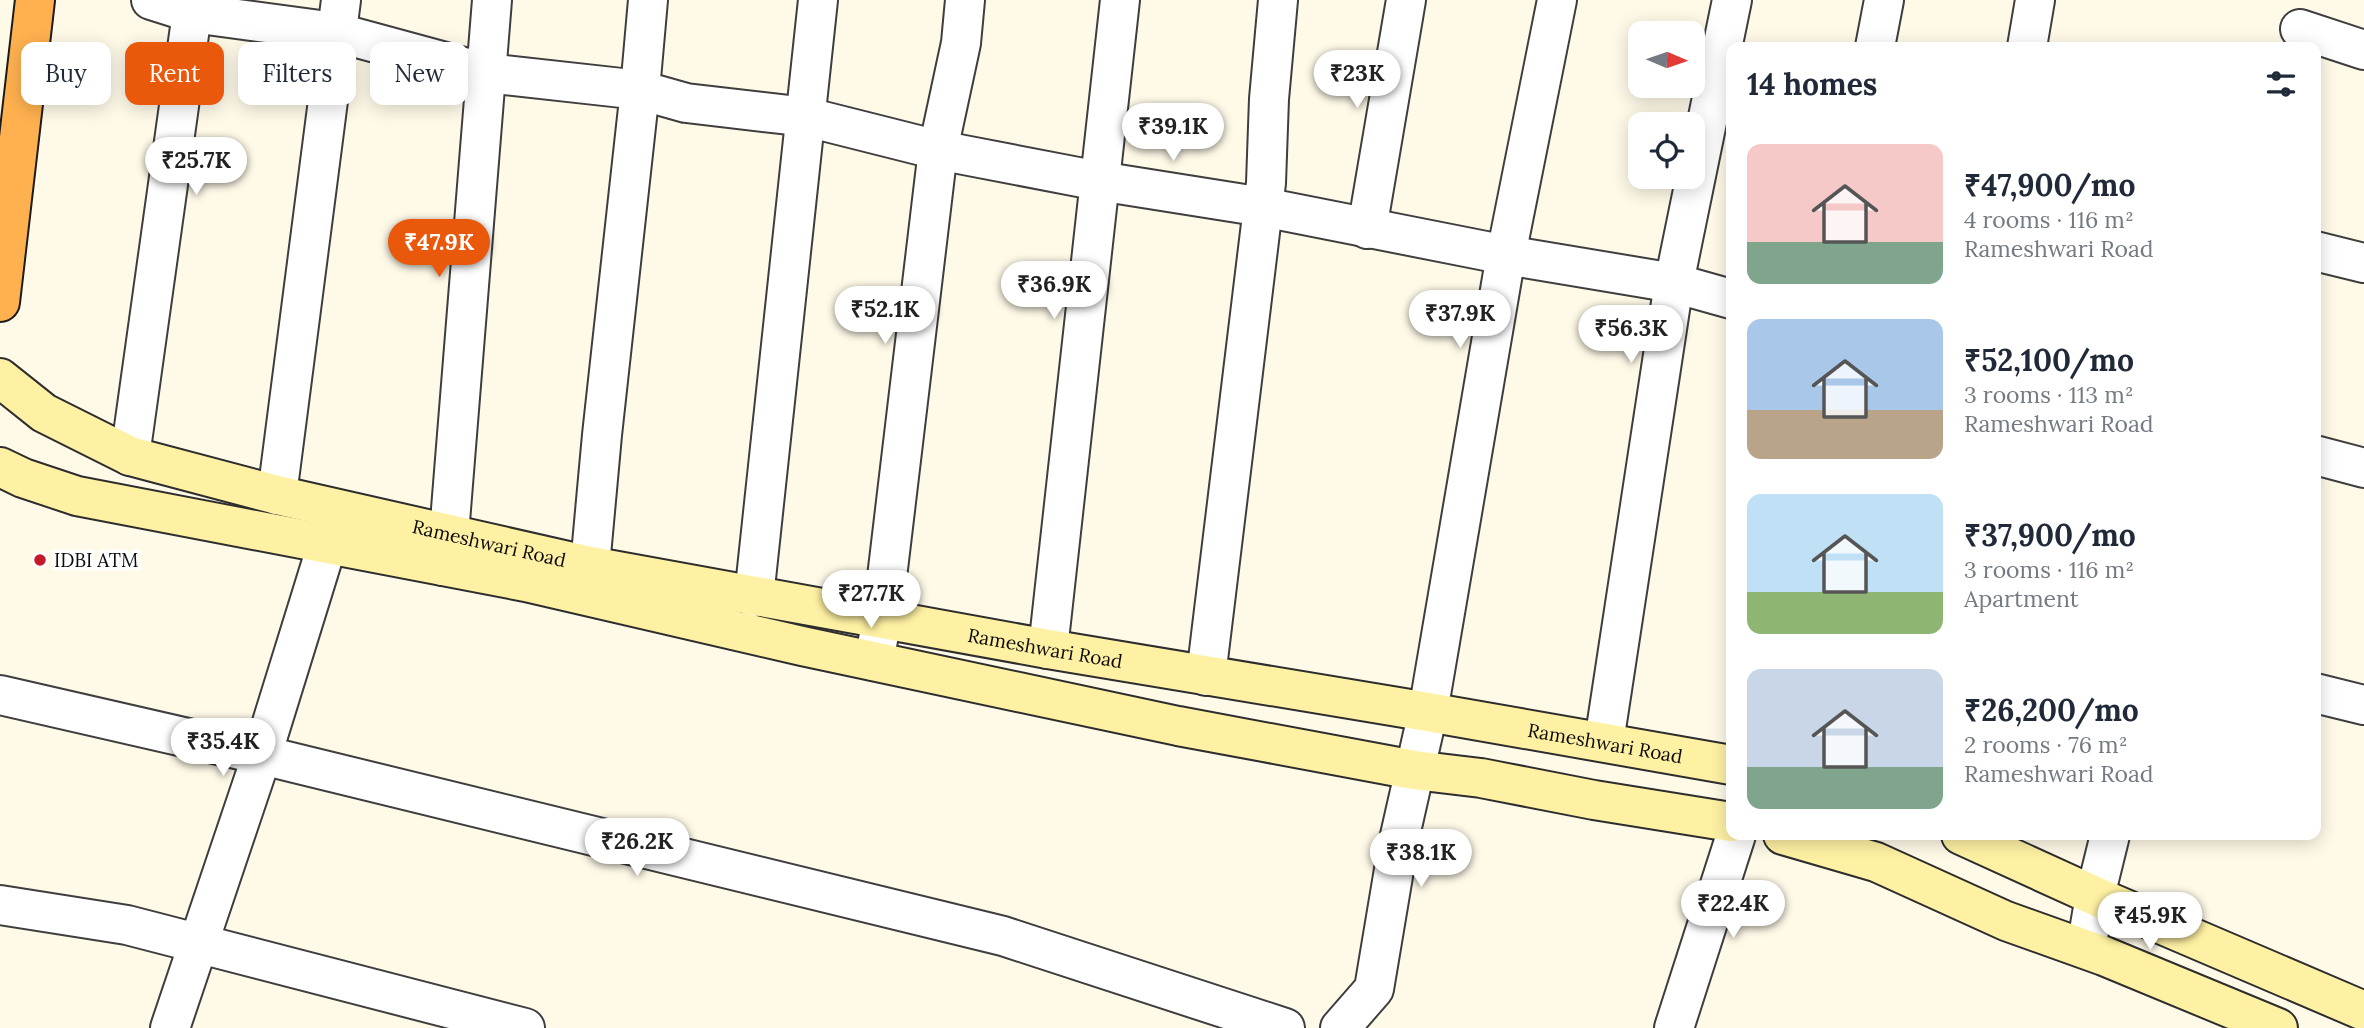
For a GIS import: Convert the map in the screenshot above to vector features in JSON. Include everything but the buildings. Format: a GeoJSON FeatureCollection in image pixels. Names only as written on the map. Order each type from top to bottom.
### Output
{"type":"FeatureCollection","features":[{"type":"Feature","properties":{"kind":"highway"},"geometry":{"type":"LineString","coordinates":[[0,302],[35,0]]}},
{"type":"Feature","properties":{"kind":"main road","name":"Rameshwari Road"},"geometry":{"type":"LineString","coordinates":[[0,378],[44,413],[130,456],[277,495],[446,550],[590,566],[1048,649],[1726,764]]}},
{"type":"Feature","properties":{"kind":"main road"},"geometry":{"type":"LineString","coordinates":[[0,467],[23,478],[77,496],[327,545],[446,550],[526,582],[802,646],[1178,726],[1415,770],[1481,778],[1726,821]]}},
{"type":"Feature","properties":{"kind":"main road"},"geometry":{"type":"LineString","coordinates":[[1800,840],[1876,862],[2006,921],[2086,949],[2277,1028]]}},
{"type":"Feature","properties":{"kind":"main road"},"geometry":{"type":"LineString","coordinates":[[1972,840],[2095,896],[2364,1010]]}},
{"type":"Feature","properties":{"kind":"street"},"geometry":{"type":"LineString","coordinates":[[151,0],[193,6],[338,16],[486,73],[640,90],[686,103],[807,117],[938,150],[1099,181],[1263,207],[1507,255],[1674,282],[1726,298]]}},
{"type":"Feature","properties":{"kind":"street"},"geometry":{"type":"LineString","coordinates":[[446,550],[492,0]]}},
{"type":"Feature","properties":{"kind":"street"},"geometry":{"type":"LineString","coordinates":[[590,566],[648,0]]}},
{"type":"Feature","properties":{"kind":"street"},"geometry":{"type":"LineString","coordinates":[[754,597],[818,0]]}},
{"type":"Feature","properties":{"kind":"street"},"geometry":{"type":"LineString","coordinates":[[874,660],[882,619],[938,150],[961,43],[965,0]]}},
{"type":"Feature","properties":{"kind":"street"},"geometry":{"type":"LineString","coordinates":[[1048,649],[1120,0]]}},
{"type":"Feature","properties":{"kind":"street"},"geometry":{"type":"LineString","coordinates":[[1206,676],[1263,207],[1278,0]]}},
{"type":"Feature","properties":{"kind":"street"},"geometry":{"type":"LineString","coordinates":[[1367,229],[1406,0]]}},
{"type":"Feature","properties":{"kind":"street"},"geometry":{"type":"LineString","coordinates":[[1356,1024],[1374,989],[1399,840],[1428,712],[1507,255],[1557,0]]}},
{"type":"Feature","properties":{"kind":"street"},"geometry":{"type":"LineString","coordinates":[[1604,742],[1674,282],[1732,0]]}},
{"type":"Feature","properties":{"kind":"street"},"geometry":{"type":"LineString","coordinates":[[1876,42],[1884,0]]}},
{"type":"Feature","properties":{"kind":"street"},"geometry":{"type":"LineString","coordinates":[[2028,42],[2035,0]]}},
{"type":"Feature","properties":{"kind":"street"},"geometry":{"type":"LineString","coordinates":[[130,456],[193,6]]}},
{"type":"Feature","properties":{"kind":"street"},"geometry":{"type":"LineString","coordinates":[[277,495],[338,16]]}},
{"type":"Feature","properties":{"kind":"street"},"geometry":{"type":"LineString","coordinates":[[2301,25],[2364,50]]}},
{"type":"Feature","properties":{"kind":"street"},"geometry":{"type":"LineString","coordinates":[[2321,252],[2364,263]]}},
{"type":"Feature","properties":{"kind":"street"},"geometry":{"type":"LineString","coordinates":[[2321,457],[2364,468]]}},
{"type":"Feature","properties":{"kind":"street"},"geometry":{"type":"LineString","coordinates":[[170,1028],[262,755],[327,545]]}},
{"type":"Feature","properties":{"kind":"street"},"geometry":{"type":"LineString","coordinates":[[2321,694],[2364,705]]}},
{"type":"Feature","properties":{"kind":"street"},"geometry":{"type":"LineString","coordinates":[[0,695],[262,755],[1003,936],[1285,1028]]}},
{"type":"Feature","properties":{"kind":"street"},"geometry":{"type":"LineString","coordinates":[[1674,1028],[1734,840]]}},
{"type":"Feature","properties":{"kind":"street"},"geometry":{"type":"LineString","coordinates":[[2086,949],[2109,840]]}},
{"type":"Feature","properties":{"kind":"street"},"geometry":{"type":"LineString","coordinates":[[0,905],[127,925],[525,1028]]}},
{"type":"Feature","properties":{"kind":"place","name":"IDBI ATM"},"geometry":{"type":"Point","coordinates":[40,560]}}]}
